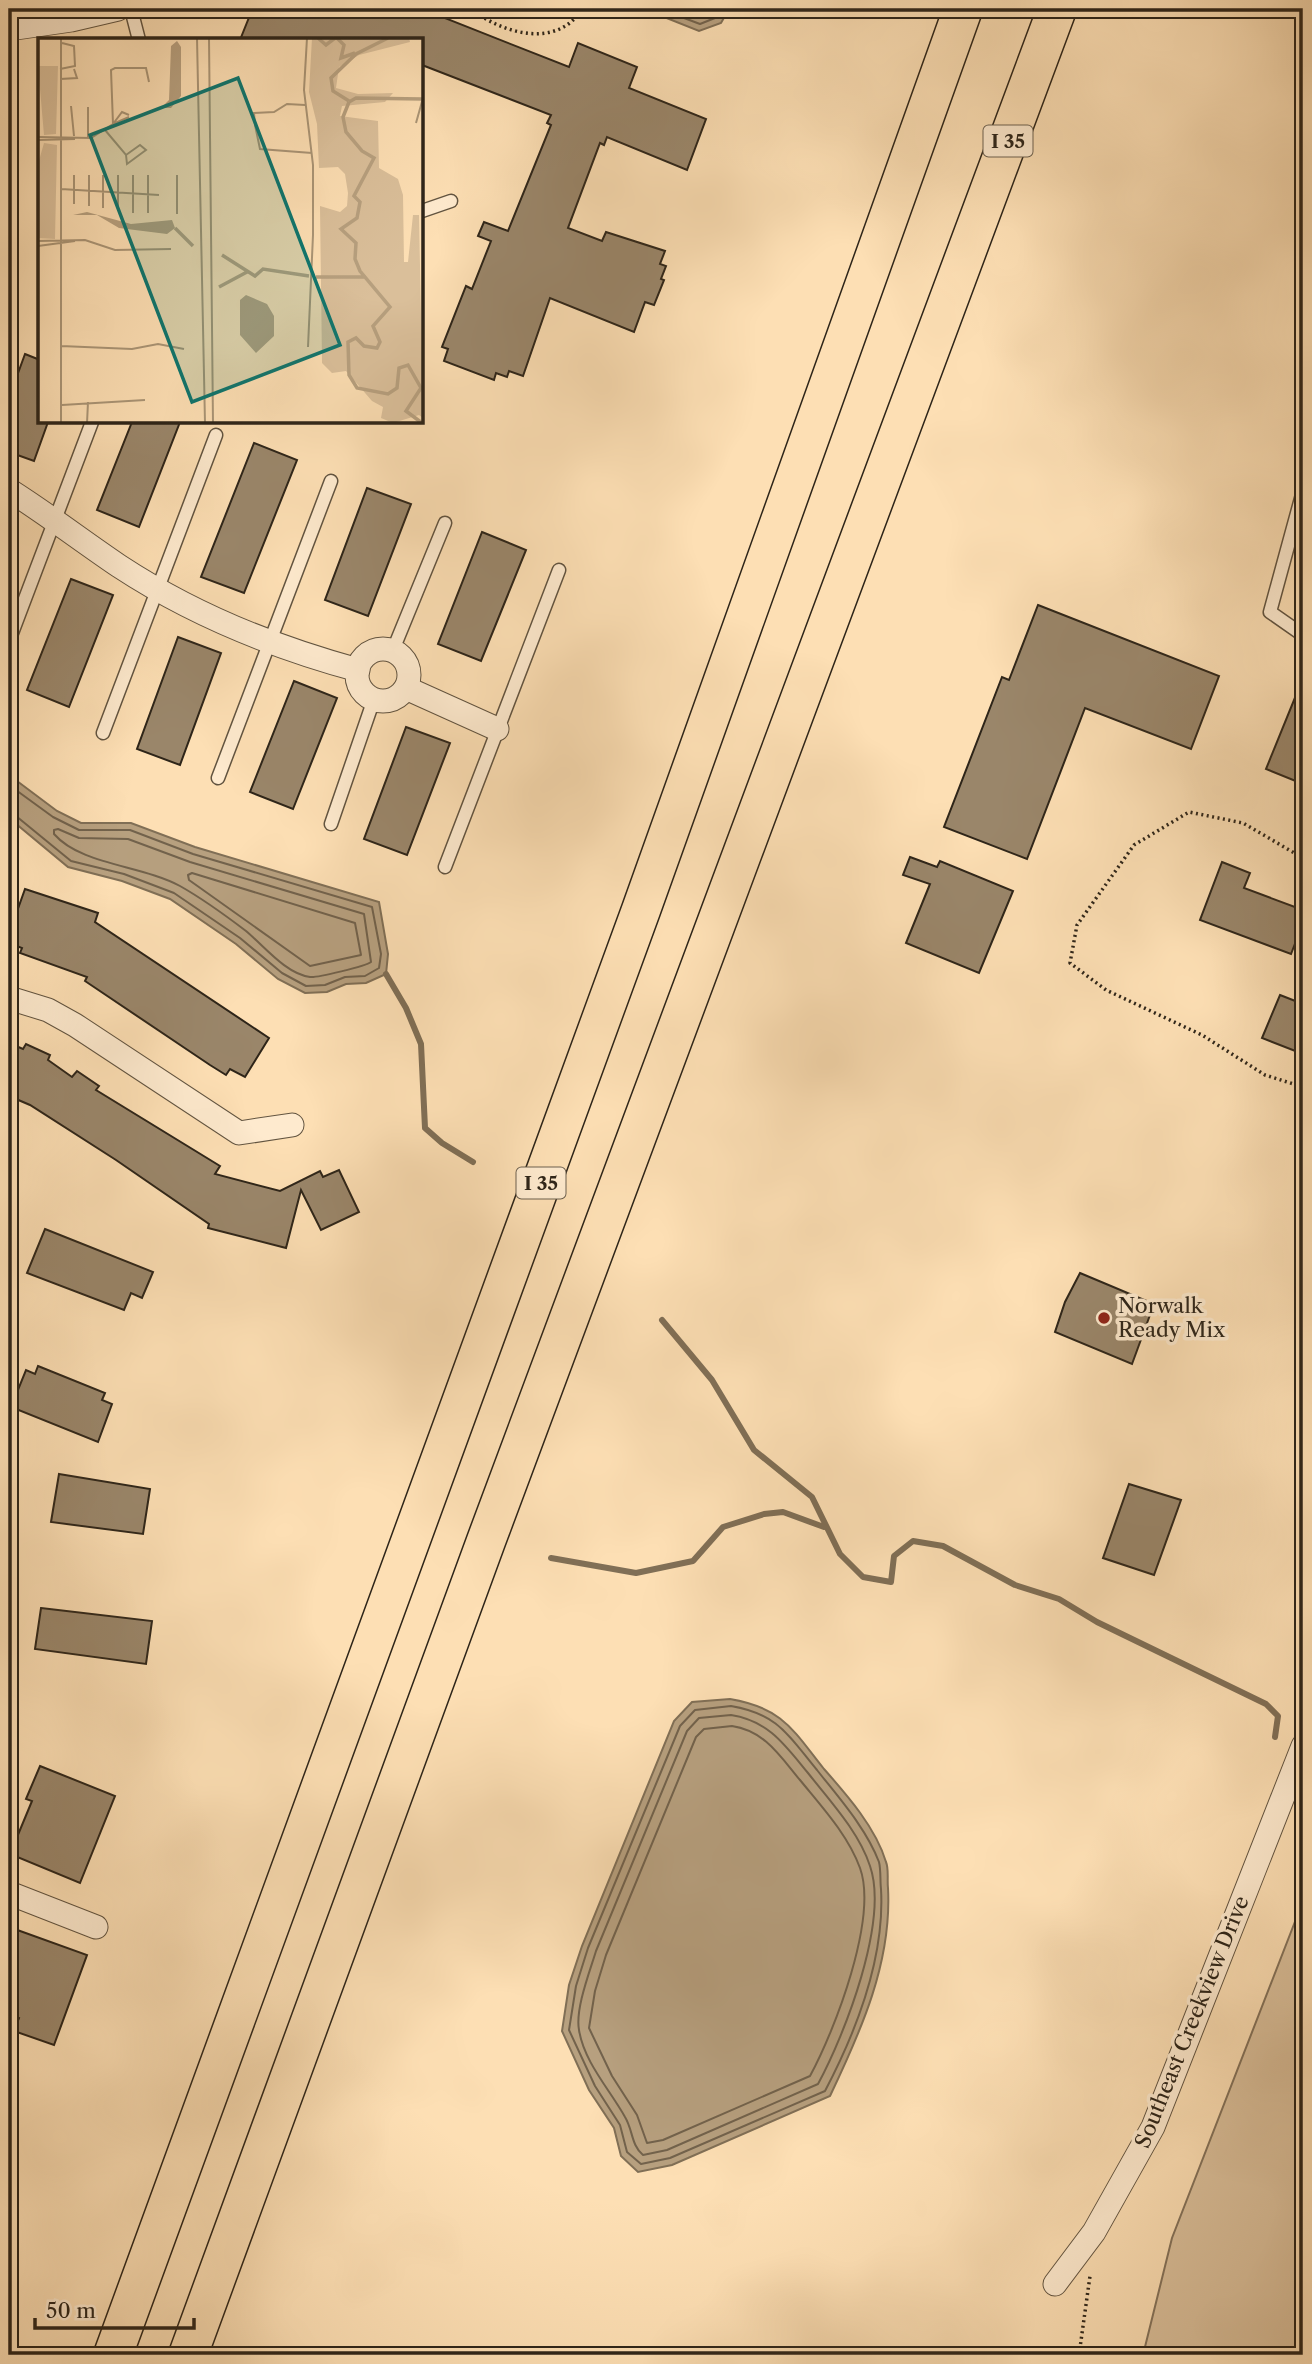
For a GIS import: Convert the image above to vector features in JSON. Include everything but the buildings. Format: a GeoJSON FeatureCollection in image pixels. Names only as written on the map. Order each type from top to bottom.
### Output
{"type":"FeatureCollection","features":[{"type":"Feature","properties":{"kind":"highway","name":"I 35"},"geometry":{"type":"LineString","coordinates":[[113,2355],[636,923],[963,9]]}},
{"type":"Feature","properties":{"kind":"highway","name":"I 35"},"geometry":{"type":"LineString","coordinates":[[188,2355],[486,1541],[1057,9]]}},
{"type":"Feature","properties":{"kind":"street"},"geometry":{"type":"LineString","coordinates":[[9,29],[71,20],[118,9]]}},
{"type":"Feature","properties":{"kind":"street"},"geometry":{"type":"LineString","coordinates":[[9,490],[159,590],[208,616],[269,642],[358,670]]}},
{"type":"Feature","properties":{"kind":"street"},"geometry":{"type":"LineString","coordinates":[[393,650],[408,666],[410,675],[406,688],[390,701],[374,699],[359,685],[358,670],[363,657],[371,652],[393,650]]}},
{"type":"Feature","properties":{"kind":"street"},"geometry":{"type":"LineString","coordinates":[[406,688],[497,729]]}},
{"type":"Feature","properties":{"kind":"street"},"geometry":{"type":"LineString","coordinates":[[9,999],[48,1010],[239,1133],[292,1125]]}},
{"type":"Feature","properties":{"kind":"street","name":"Southeast Creekview Drive"},"geometry":{"type":"LineString","coordinates":[[1055,2284],[1094,2232],[1153,2127],[1303,1746]]}},
{"type":"Feature","properties":{"kind":"street"},"geometry":{"type":"LineString","coordinates":[[9,1893],[96,1927]]}},
{"type":"Feature","properties":{"kind":"lane"},"geometry":{"type":"LineString","coordinates":[[131,9],[138,38]]}},
{"type":"Feature","properties":{"kind":"lane"},"geometry":{"type":"LineString","coordinates":[[424,210],[451,201]]}},
{"type":"Feature","properties":{"kind":"lane"},"geometry":{"type":"LineString","coordinates":[[1303,410],[1303,429]]}},
{"type":"Feature","properties":{"kind":"lane"},"geometry":{"type":"LineString","coordinates":[[9,640],[91,424]]}},
{"type":"Feature","properties":{"kind":"lane"},"geometry":{"type":"LineString","coordinates":[[103,733],[216,435]]}},
{"type":"Feature","properties":{"kind":"lane"},"geometry":{"type":"LineString","coordinates":[[218,778],[331,481]]}},
{"type":"Feature","properties":{"kind":"lane"},"geometry":{"type":"LineString","coordinates":[[1303,491],[1270,612],[1303,635]]}},
{"type":"Feature","properties":{"kind":"lane"},"geometry":{"type":"LineString","coordinates":[[393,650],[445,523]]}},
{"type":"Feature","properties":{"kind":"lane"},"geometry":{"type":"LineString","coordinates":[[445,867],[559,570]]}},
{"type":"Feature","properties":{"kind":"lane"},"geometry":{"type":"LineString","coordinates":[[331,824],[374,699]]}},
{"type":"Feature","properties":{"kind":"path"},"geometry":{"type":"LineString","coordinates":[[471,9],[501,27],[541,34],[555,32],[573,22],[582,9]]}},
{"type":"Feature","properties":{"kind":"path"},"geometry":{"type":"LineString","coordinates":[[1303,858],[1243,822],[1189,812],[1134,845],[1077,925],[1070,962],[1106,990],[1202,1035],[1265,1075],[1303,1087]]}},
{"type":"Feature","properties":{"kind":"path"},"geometry":{"type":"LineString","coordinates":[[1079,2355],[1089,2294],[1094,2232]]}},
{"type":"Feature","properties":{"kind":"shaded area"},"geometry":{"type":"Polygon","coordinates":[[[1303,1901],[1303,2355],[1143,2355],[1172,2238],[1303,1901]]]}},
{"type":"Feature","properties":{"kind":"water"},"geometry":{"type":"Polygon","coordinates":[[[644,9],[729,9],[721,23],[699,31],[644,9]]]}},
{"type":"Feature","properties":{"kind":"water"},"geometry":{"type":"Polygon","coordinates":[[[9,775],[57,811],[81,823],[131,823],[195,847],[379,902],[388,954],[386,974],[366,983],[346,984],[327,992],[305,993],[278,979],[236,944],[170,899],[122,881],[68,867],[9,818],[9,775]]]}},
{"type":"Feature","properties":{"kind":"water"},"geometry":{"type":"Polygon","coordinates":[[[730,1699],[763,1708],[795,1732],[868,1824],[887,1868],[888,1916],[880,1969],[863,2021],[830,2096],[672,2165],[638,2172],[621,2156],[614,2128],[589,2090],[562,2031],[569,1985],[582,1946],[674,1721],[692,1702],[730,1699]]]}},
{"type":"Feature","properties":{"kind":"waterway"},"geometry":{"type":"LineString","coordinates":[[386,974],[406,1008],[421,1044],[425,1128],[442,1143],[473,1162]]}},
{"type":"Feature","properties":{"kind":"waterway"},"geometry":{"type":"LineString","coordinates":[[662,1320],[712,1380],[754,1450],[812,1497],[840,1554],[863,1577],[891,1582],[894,1556],[913,1541],[943,1546],[1015,1585],[1059,1599],[1097,1622],[1266,1704],[1278,1716],[1275,1737]]}},
{"type":"Feature","properties":{"kind":"waterway"},"geometry":{"type":"LineString","coordinates":[[551,1558],[636,1573],[693,1561],[723,1527],[764,1514],[783,1512],[824,1527]]}},
{"type":"Feature","properties":{"kind":"place","name":"Norwalk Ready Mix"},"geometry":{"type":"Point","coordinates":[1104,1318]}}]}
